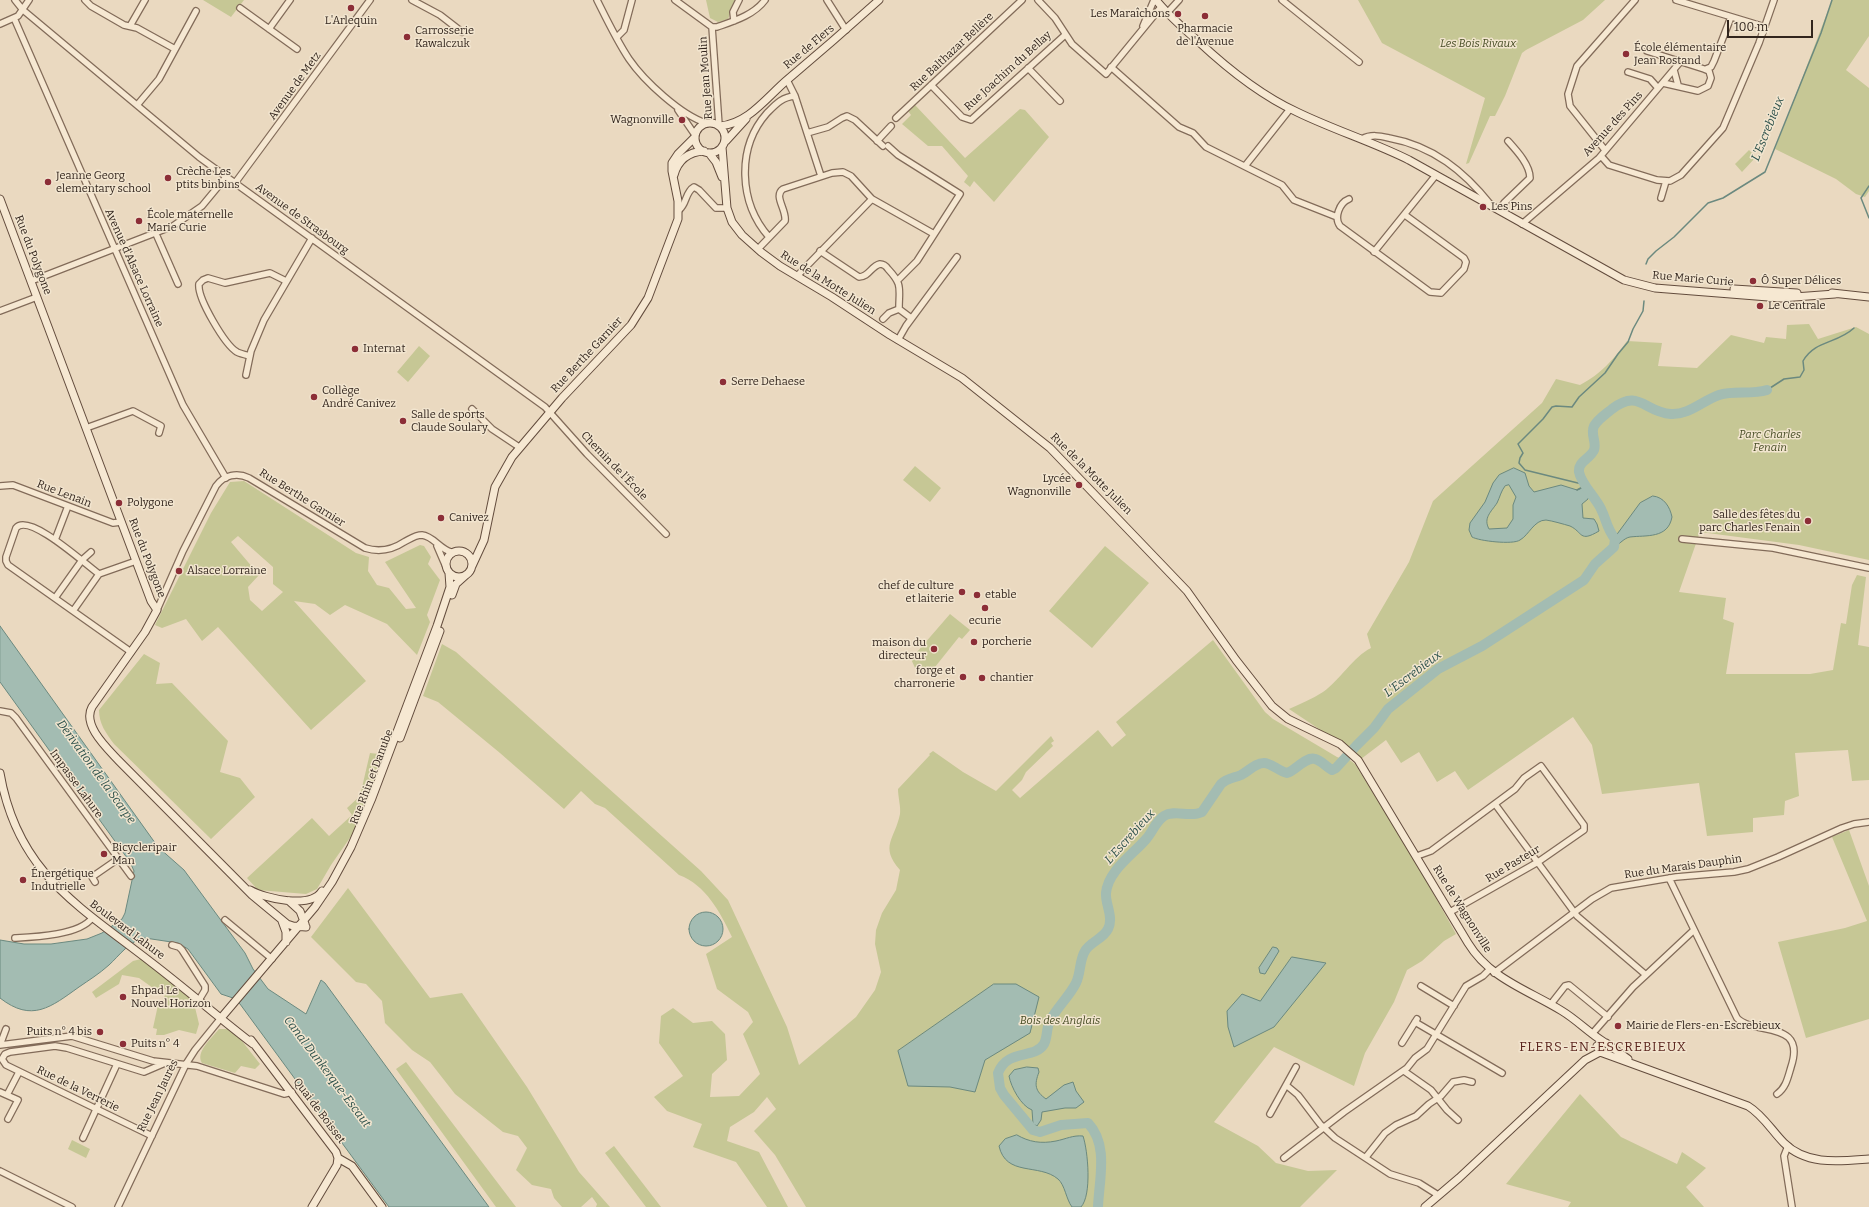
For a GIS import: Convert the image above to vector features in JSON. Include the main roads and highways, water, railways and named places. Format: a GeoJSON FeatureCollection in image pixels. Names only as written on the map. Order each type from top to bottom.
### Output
{"type":"FeatureCollection","features":[{"type":"Feature","properties":{"kind":"water"},"geometry":{"type":"Polygon","coordinates":[[[1514,468],[1525,473],[1529,486],[1534,492],[1561,485],[1577,490],[1587,486],[1590,493],[1588,499],[1582,504],[1583,518],[1594,519],[1599,531],[1588,536],[1584,536],[1570,526],[1546,520],[1538,522],[1523,538],[1516,541],[1496,542],[1472,537],[1469,530],[1470,523],[1485,502],[1493,483],[1499,475],[1514,468]],[[1509,485],[1505,486],[1497,503],[1487,518],[1487,525],[1489,529],[1507,528],[1513,519],[1513,505],[1516,497],[1509,485]]]}},
{"type":"Feature","properties":{"kind":"water"},"geometry":{"type":"Polygon","coordinates":[[[1653,496],[1660,498],[1666,503],[1672,517],[1670,524],[1661,532],[1649,536],[1630,537],[1614,547],[1615,537],[1640,503],[1653,496]]]}},
{"type":"Feature","properties":{"kind":"water"},"geometry":{"type":"Polygon","coordinates":[[[0,626],[158,847],[184,870],[245,953],[253,969],[268,989],[306,1014],[321,980],[325,983],[489,1207],[389,1207],[240,1004],[233,998],[221,994],[188,949],[178,943],[145,938],[140,939],[125,949],[98,974],[59,1001],[41,1009],[32,1011],[22,1010],[11,1006],[0,998],[0,940],[24,944],[51,944],[87,939],[102,933],[122,919],[125,913],[134,871],[130,862],[0,682],[0,626]]]}},
{"type":"Feature","properties":{"kind":"water"},"geometry":{"type":"Polygon","coordinates":[[[703,912],[709,912],[718,917],[722,923],[722,935],[718,941],[709,946],[703,946],[694,941],[689,932],[689,926],[694,917],[703,912]]]}},
{"type":"Feature","properties":{"kind":"water"},"geometry":{"type":"Polygon","coordinates":[[[1273,947],[1277,948],[1279,951],[1265,974],[1260,973],[1259,968],[1273,947]]]}},
{"type":"Feature","properties":{"kind":"water"},"geometry":{"type":"Polygon","coordinates":[[[1292,957],[1326,963],[1274,1027],[1234,1047],[1228,1027],[1227,1011],[1242,994],[1260,1001],[1292,957]]]}},
{"type":"Feature","properties":{"kind":"water"},"geometry":{"type":"Polygon","coordinates":[[[994,984],[1016,984],[1039,997],[1030,1033],[985,1060],[975,1092],[950,1087],[908,1086],[898,1051],[994,984]]]}},
{"type":"Feature","properties":{"kind":"water"},"geometry":{"type":"Polygon","coordinates":[[[1027,1067],[1038,1068],[1039,1072],[1036,1087],[1046,1099],[1064,1085],[1073,1082],[1076,1091],[1084,1102],[1076,1108],[1065,1108],[1042,1112],[1041,1120],[1037,1126],[1033,1124],[1032,1110],[1024,1105],[1017,1096],[1009,1076],[1014,1070],[1027,1067]]]}},
{"type":"Feature","properties":{"kind":"water"},"geometry":{"type":"Polygon","coordinates":[[[1017,1135],[1031,1141],[1040,1142],[1051,1142],[1083,1136],[1086,1152],[1088,1183],[1087,1193],[1081,1207],[1072,1207],[1058,1179],[1050,1174],[1016,1166],[1008,1162],[1003,1156],[999,1146],[1005,1139],[1017,1135]]]}},
{"type":"Feature","properties":{"kind":"waterway","name":"L'Escrebieux"},"geometry":{"type":"LineString","coordinates":[[1646,264],[1648,259],[1656,251],[1674,237],[1708,203],[1723,198],[1765,172],[1821,33],[1832,0]]}},
{"type":"Feature","properties":{"kind":"waterway","name":"L'Escrebieux"},"geometry":{"type":"LineString","coordinates":[[1869,186],[1861,198],[1869,218]]}},
{"type":"Feature","properties":{"kind":"waterway","name":"L'Escrebieux"},"geometry":{"type":"LineString","coordinates":[[1577,490],[1586,485],[1525,470],[1519,463],[1523,453],[1518,444],[1543,419],[1552,407],[1572,407],[1579,397],[1605,373],[1628,342],[1643,311],[1644,301]]}},
{"type":"Feature","properties":{"kind":"waterway","name":"L'Escrebieux"},"geometry":{"type":"LineString","coordinates":[[1767,390],[1784,379],[1800,377],[1804,370],[1803,361],[1808,354],[1814,349],[1841,337],[1854,328]]}},
{"type":"Feature","properties":{"kind":"waterway","name":"L'Escrebieux"},"geometry":{"type":"LineString","coordinates":[[1098,1207],[1101,1152],[1099,1142],[1088,1123],[1061,1125],[1040,1132],[1033,1130],[1004,1095],[1000,1088],[998,1073],[1002,1065],[1008,1060],[1034,1052],[1040,1049],[1044,1044],[1050,1021],[1076,983],[1085,951],[1108,929],[1110,924],[1110,915],[1106,893],[1111,877],[1116,870],[1142,844],[1161,818],[1173,813],[1197,814],[1202,812],[1223,782],[1241,775],[1258,764],[1267,763],[1287,773],[1304,762],[1315,759],[1332,770],[1336,768],[1374,728],[1388,709],[1438,669],[1482,646],[1584,580],[1595,564],[1614,547],[1615,539],[1608,527],[1601,509],[1580,477],[1579,472],[1580,465],[1590,456],[1595,447],[1593,432],[1594,426],[1612,409],[1621,403],[1635,401],[1662,412],[1678,414],[1690,410],[1719,395],[1767,390]]}},
{"type":"Feature","properties":{"kind":"place","name":"L'Arlequin"},"geometry":{"type":"Point","coordinates":[351,8]}},
{"type":"Feature","properties":{"kind":"place","name":"Les Maraîchons"},"geometry":{"type":"Point","coordinates":[1178,14]}},
{"type":"Feature","properties":{"kind":"place","name":"Pharmacie de l'Avenue"},"geometry":{"type":"Point","coordinates":[1205,16]}},
{"type":"Feature","properties":{"kind":"place","name":"Carrosserie Kawalczuk"},"geometry":{"type":"Point","coordinates":[407,37]}},
{"type":"Feature","properties":{"kind":"place","name":"École élémentaire Jean Rostand"},"geometry":{"type":"Point","coordinates":[1626,54]}},
{"type":"Feature","properties":{"kind":"place","name":"Wagnonville"},"geometry":{"type":"Point","coordinates":[682,120]}},
{"type":"Feature","properties":{"kind":"place","name":"Crèche Les ptits binbins"},"geometry":{"type":"Point","coordinates":[168,178]}},
{"type":"Feature","properties":{"kind":"place","name":"Jeanne Georg elementary school"},"geometry":{"type":"Point","coordinates":[48,182]}},
{"type":"Feature","properties":{"kind":"place","name":"Les Pins"},"geometry":{"type":"Point","coordinates":[1483,207]}},
{"type":"Feature","properties":{"kind":"place","name":"École maternelle Marie Curie"},"geometry":{"type":"Point","coordinates":[139,221]}},
{"type":"Feature","properties":{"kind":"place","name":"Ô Super Délices"},"geometry":{"type":"Point","coordinates":[1753,281]}},
{"type":"Feature","properties":{"kind":"place","name":"Le Centrale"},"geometry":{"type":"Point","coordinates":[1760,306]}},
{"type":"Feature","properties":{"kind":"place","name":"Internat"},"geometry":{"type":"Point","coordinates":[355,349]}},
{"type":"Feature","properties":{"kind":"place","name":"Serre Dehaese"},"geometry":{"type":"Point","coordinates":[723,382]}},
{"type":"Feature","properties":{"kind":"place","name":"Collège André Canivez"},"geometry":{"type":"Point","coordinates":[314,397]}},
{"type":"Feature","properties":{"kind":"place","name":"Salle de sports Claude Soulary"},"geometry":{"type":"Point","coordinates":[403,421]}},
{"type":"Feature","properties":{"kind":"place","name":"Lycée Wagnonville"},"geometry":{"type":"Point","coordinates":[1079,485]}},
{"type":"Feature","properties":{"kind":"place","name":"Polygone"},"geometry":{"type":"Point","coordinates":[119,503]}},
{"type":"Feature","properties":{"kind":"place","name":"Canivez"},"geometry":{"type":"Point","coordinates":[441,518]}},
{"type":"Feature","properties":{"kind":"place","name":"Salle des fêtes du parc Charles Fenain"},"geometry":{"type":"Point","coordinates":[1808,521]}},
{"type":"Feature","properties":{"kind":"place","name":"Alsace Lorraine"},"geometry":{"type":"Point","coordinates":[179,571]}},
{"type":"Feature","properties":{"kind":"place","name":"chef de culture et laiterie"},"geometry":{"type":"Point","coordinates":[962,592]}},
{"type":"Feature","properties":{"kind":"place","name":"etable"},"geometry":{"type":"Point","coordinates":[977,595]}},
{"type":"Feature","properties":{"kind":"place","name":"ecurie"},"geometry":{"type":"Point","coordinates":[985,608]}},
{"type":"Feature","properties":{"kind":"place","name":"porcherie"},"geometry":{"type":"Point","coordinates":[974,642]}},
{"type":"Feature","properties":{"kind":"place","name":"maison du directeur"},"geometry":{"type":"Point","coordinates":[934,649]}},
{"type":"Feature","properties":{"kind":"place","name":"forge et charronerie"},"geometry":{"type":"Point","coordinates":[963,677]}},
{"type":"Feature","properties":{"kind":"place","name":"chantier"},"geometry":{"type":"Point","coordinates":[982,678]}},
{"type":"Feature","properties":{"kind":"place","name":"Bicycleripair Man"},"geometry":{"type":"Point","coordinates":[104,854]}},
{"type":"Feature","properties":{"kind":"place","name":"Énergétique Indutrielle"},"geometry":{"type":"Point","coordinates":[23,880]}},
{"type":"Feature","properties":{"kind":"place","name":"Ehpad Le Nouvel Horizon"},"geometry":{"type":"Point","coordinates":[123,997]}},
{"type":"Feature","properties":{"kind":"place","name":"Mairie de Flers-en-Escrebieux"},"geometry":{"type":"Point","coordinates":[1618,1026]}},
{"type":"Feature","properties":{"kind":"place","name":"Puits n° 4 bis"},"geometry":{"type":"Point","coordinates":[100,1032]}},
{"type":"Feature","properties":{"kind":"place","name":"Puits n° 4"},"geometry":{"type":"Point","coordinates":[123,1044]}},
{"type":"Feature","properties":{"kind":"district","name":"FLERS-EN-ESCREBIEUX"},"geometry":{"type":"Point","coordinates":[1603,1047]}},
{"type":"Feature","properties":{"kind":"park label","name":"Les Bois Rivaux"},"geometry":{"type":"Point","coordinates":[1478,44]}},
{"type":"Feature","properties":{"kind":"park label","name":"Parc Charles Fenain"},"geometry":{"type":"Point","coordinates":[1770,441]}},
{"type":"Feature","properties":{"kind":"park label","name":"Bois des Anglais"},"geometry":{"type":"Point","coordinates":[1060,1021]}},
{"type":"Feature","properties":{"kind":"water label","name":"Dérivation de la Scarpe"},"geometry":{"type":"Point","coordinates":[96,772]}},
{"type":"Feature","properties":{"kind":"water label","name":"Canal Dunkerque-Escaut"},"geometry":{"type":"Point","coordinates":[327,1072]}}]}
